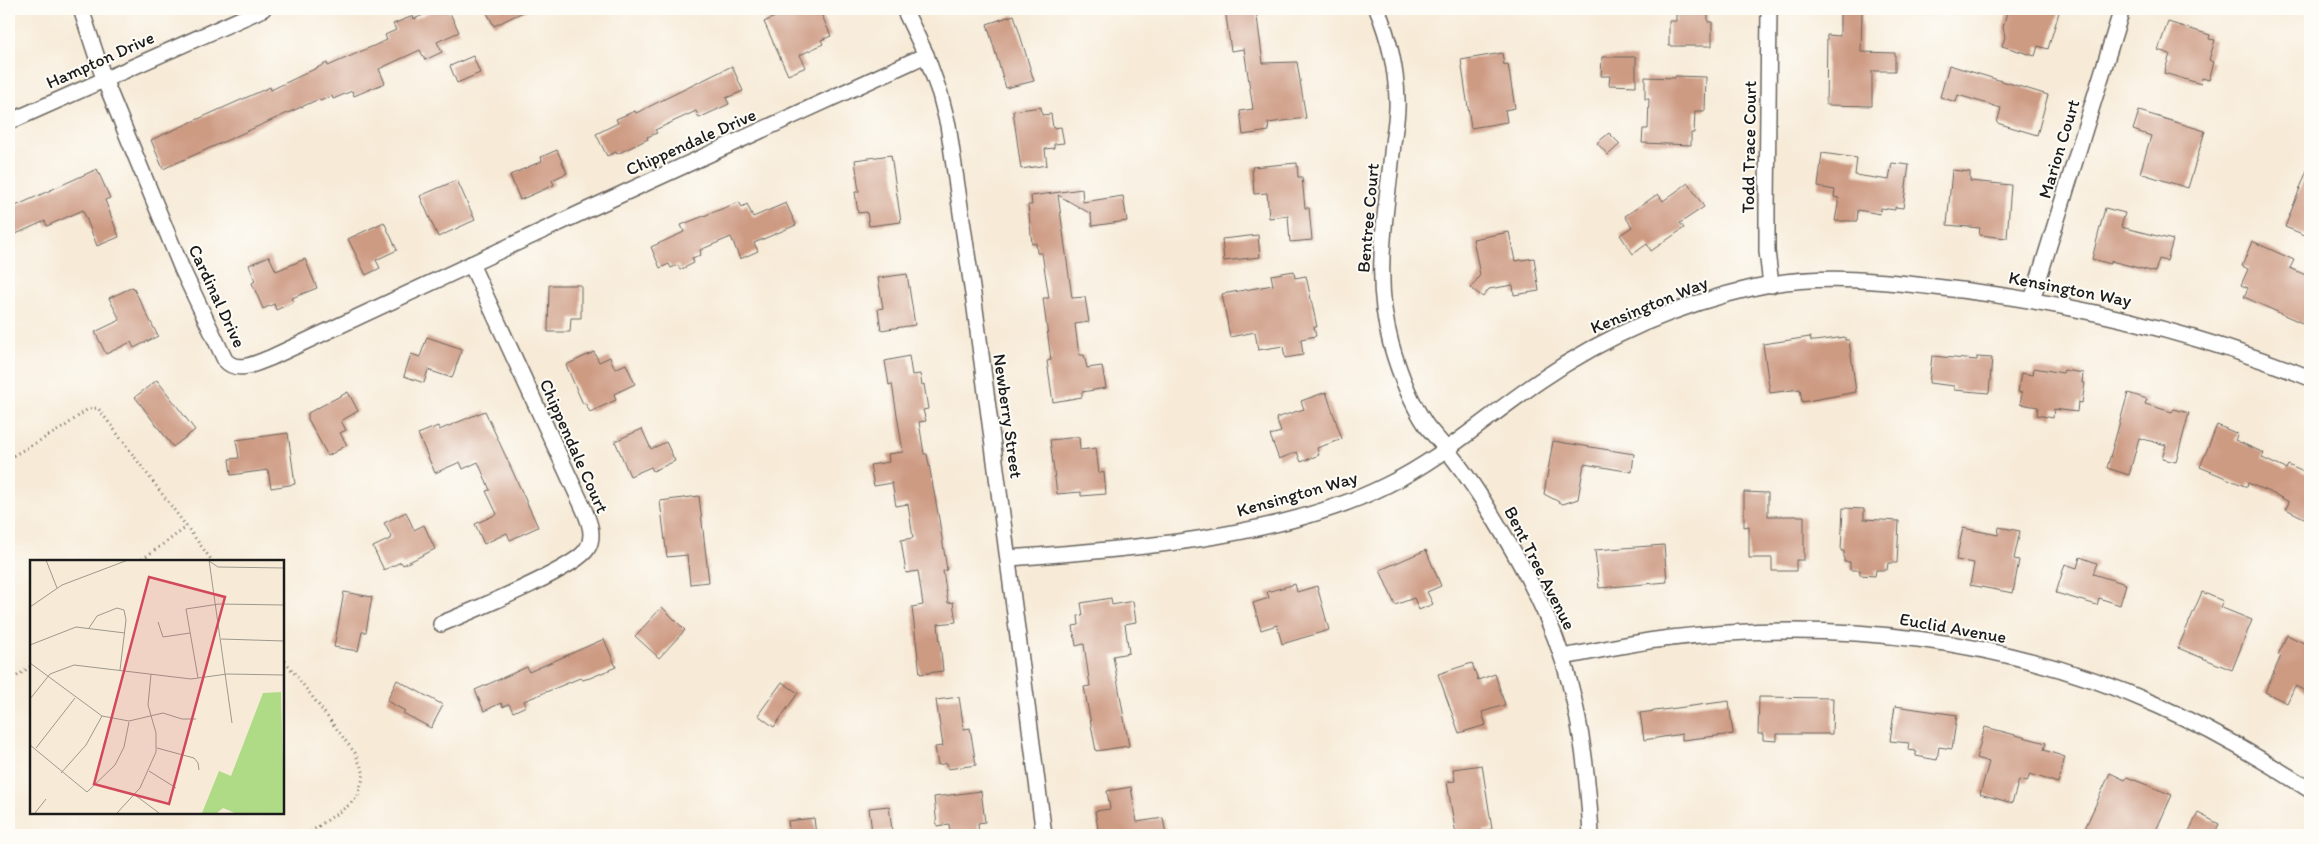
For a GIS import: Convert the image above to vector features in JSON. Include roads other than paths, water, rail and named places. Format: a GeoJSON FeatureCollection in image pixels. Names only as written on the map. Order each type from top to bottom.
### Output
{"type":"FeatureCollection","features":[{"type":"Feature","properties":{"kind":"street"},"geometry":{"type":"LineString","coordinates":[[82,9],[104,78]]}},
{"type":"Feature","properties":{"kind":"street","name":"Hampton Drive"},"geometry":{"type":"LineString","coordinates":[[9,122],[104,78],[263,9]]}},
{"type":"Feature","properties":{"kind":"street","name":"Newberry Street"},"geometry":{"type":"LineString","coordinates":[[904,9],[926,55],[940,94],[948,125],[1044,835]]}},
{"type":"Feature","properties":{"kind":"street","name":"Bentree Court"},"geometry":{"type":"LineString","coordinates":[[1377,9],[1388,35],[1392,53],[1397,100],[1381,246],[1380,272],[1385,320],[1398,366],[1413,404],[1427,426],[1446,448]]}},
{"type":"Feature","properties":{"kind":"street","name":"Todd Trace Court"},"geometry":{"type":"LineString","coordinates":[[1769,9],[1767,207],[1771,285]]}},
{"type":"Feature","properties":{"kind":"street","name":"Marion Court"},"geometry":{"type":"LineString","coordinates":[[2032,300],[2122,9]]}},
{"type":"Feature","properties":{"kind":"street","name":"Chippendale Drive"},"geometry":{"type":"LineString","coordinates":[[472,264],[926,55]]}},
{"type":"Feature","properties":{"kind":"street","name":"Cardinal Drive"},"geometry":{"type":"LineString","coordinates":[[104,78],[182,269],[225,360],[233,368],[250,365],[270,358],[472,264]]}},
{"type":"Feature","properties":{"kind":"street","name":"Chippendale Court"},"geometry":{"type":"LineString","coordinates":[[441,624],[570,565],[588,548],[592,536],[589,521],[582,505],[472,264]]}},
{"type":"Feature","properties":{"kind":"street","name":"Kensington Way"},"geometry":{"type":"LineString","coordinates":[[1008,558],[1172,541],[1246,529],[1294,518],[1385,487],[1415,471],[1541,380],[1614,336],[1698,304],[1771,285],[1816,279],[1848,279],[1931,286],[2032,300],[2147,323],[2236,350],[2310,378]]}},
{"type":"Feature","properties":{"kind":"street","name":"Bent Tree Avenue"},"geometry":{"type":"LineString","coordinates":[[1446,448],[1467,475],[1514,553],[1536,593],[1562,657],[1582,742],[1590,835]]}},
{"type":"Feature","properties":{"kind":"street","name":"Euclid Avenue"},"geometry":{"type":"LineString","coordinates":[[1562,657],[1653,640],[1736,632],[1849,632],[1943,642],[2006,655],[2068,672],[2129,694],[2221,736],[2310,790]]}}]}
